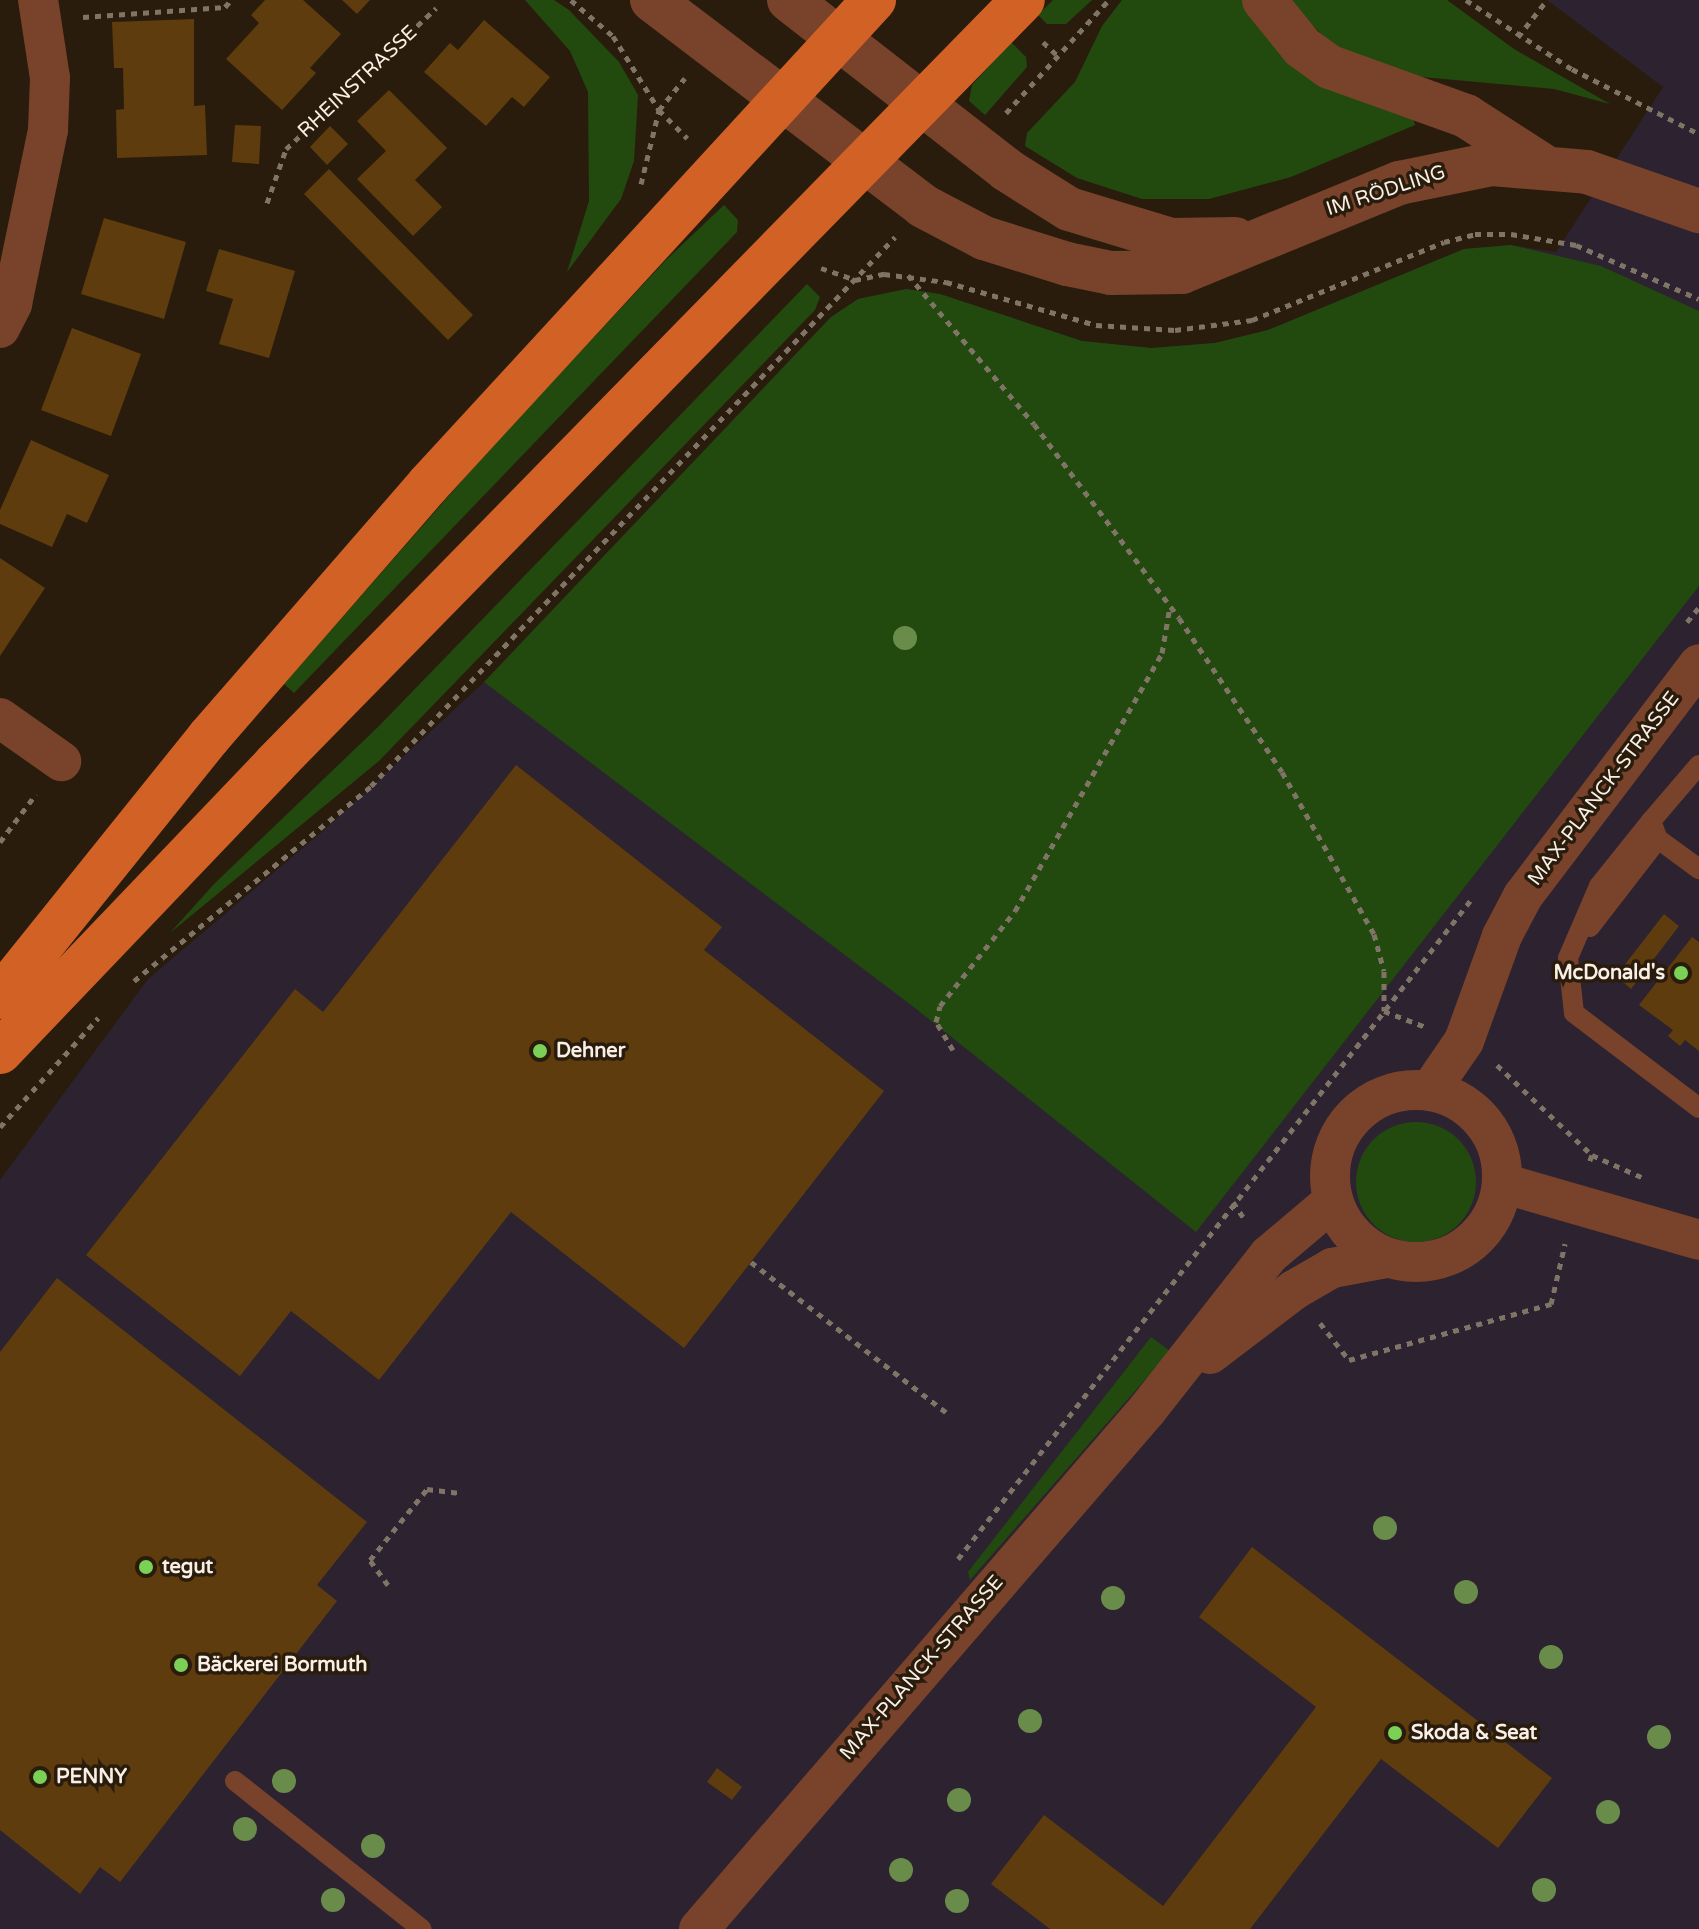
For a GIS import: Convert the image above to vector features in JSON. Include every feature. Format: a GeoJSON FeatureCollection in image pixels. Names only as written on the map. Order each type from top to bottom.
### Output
{"type":"FeatureCollection","features":[{"type":"Feature","properties":{"kind":"main road"},"geometry":{"type":"LineString","coordinates":[[0,997],[209,737],[428,485],[874,0]]}},
{"type":"Feature","properties":{"kind":"main road"},"geometry":{"type":"LineString","coordinates":[[0,1052],[275,764],[1023,0]]}},
{"type":"Feature","properties":{"kind":"street","name":"IM RÖDLING"},"geometry":{"type":"LineString","coordinates":[[652,0],[863,164],[923,206],[984,238],[1111,273],[1182,272],[1224,257],[1262,235],[1399,183],[1449,170],[1542,165],[1629,183],[1699,211]]}},
{"type":"Feature","properties":{"kind":"street","name":"IM RÖDLING"},"geometry":{"type":"LineString","coordinates":[[789,0],[1040,193],[1102,223],[1171,240],[1262,235]]}},
{"type":"Feature","properties":{"kind":"street"},"geometry":{"type":"LineString","coordinates":[[1264,0],[1302,47],[1330,67],[1466,116],[1542,165]]}},
{"type":"Feature","properties":{"kind":"street"},"geometry":{"type":"LineString","coordinates":[[0,328],[16,289],[48,130],[41,10]]}},
{"type":"Feature","properties":{"kind":"street","name":"MAX-PLANCK-STRASSE"},"geometry":{"type":"LineString","coordinates":[[1431,1089],[1464,1041],[1502,936],[1523,896],[1690,648]]}},
{"type":"Feature","properties":{"kind":"street"},"geometry":{"type":"LineString","coordinates":[[0,718],[61,761]]}},
{"type":"Feature","properties":{"kind":"street"},"geometry":{"type":"LineString","coordinates":[[1431,1089],[1459,1100],[1488,1127],[1502,1163],[1502,1183],[1487,1226],[1453,1255],[1408,1263],[1386,1258],[1353,1236],[1333,1201],[1334,1148],[1346,1125],[1365,1106],[1388,1094],[1431,1089]]}},
{"type":"Feature","properties":{"kind":"street"},"geometry":{"type":"LineString","coordinates":[[1502,1183],[1573,1207],[1699,1240]]}},
{"type":"Feature","properties":{"kind":"street","name":"MAX-PLANCK-STRASSE"},"geometry":{"type":"LineString","coordinates":[[699,1929],[1147,1410],[1269,1255],[1333,1201]]}},
{"type":"Feature","properties":{"kind":"street","name":"MAX-PLANCK-STRASSE"},"geometry":{"type":"LineString","coordinates":[[1147,1410],[1234,1333],[1294,1290],[1332,1268],[1386,1258]]}},
{"type":"Feature","properties":{"kind":"lane"},"geometry":{"type":"LineString","coordinates":[[1699,765],[1654,830],[1599,886],[1568,958],[1574,1013],[1699,1108]]}},
{"type":"Feature","properties":{"kind":"lane"},"geometry":{"type":"LineString","coordinates":[[1654,830],[1699,869]]}},
{"type":"Feature","properties":{"kind":"lane"},"geometry":{"type":"LineString","coordinates":[[235,1781],[422,1929]]}},
{"type":"Feature","properties":{"kind":"path"},"geometry":{"type":"LineString","coordinates":[[41,10],[225,7],[231,0]]}},
{"type":"Feature","properties":{"kind":"path"},"geometry":{"type":"LineString","coordinates":[[571,0],[613,36],[659,110]]}},
{"type":"Feature","properties":{"kind":"path"},"geometry":{"type":"LineString","coordinates":[[1057,55],[1109,0]]}},
{"type":"Feature","properties":{"kind":"path"},"geometry":{"type":"LineString","coordinates":[[1466,0],[1518,37],[1699,134]]}},
{"type":"Feature","properties":{"kind":"path"},"geometry":{"type":"LineString","coordinates":[[1518,37],[1547,0]]}},
{"type":"Feature","properties":{"kind":"path","name":"RHEINSTRASSE"},"geometry":{"type":"LineString","coordinates":[[267,203],[286,149],[436,8]]}},
{"type":"Feature","properties":{"kind":"path"},"geometry":{"type":"LineString","coordinates":[[1603,254],[1699,299]]}},
{"type":"Feature","properties":{"kind":"path"},"geometry":{"type":"LineString","coordinates":[[908,275],[1034,424],[1170,605],[1282,772],[1374,934],[1384,971],[1384,1011]]}},
{"type":"Feature","properties":{"kind":"path"},"geometry":{"type":"LineString","coordinates":[[125,987],[371,786],[792,343]]}},
{"type":"Feature","properties":{"kind":"path"},"geometry":{"type":"LineString","coordinates":[[953,1050],[936,1022],[940,1006],[1015,911],[1162,653],[1170,605]]}},
{"type":"Feature","properties":{"kind":"path"},"geometry":{"type":"LineString","coordinates":[[1690,648],[1699,607]]}},
{"type":"Feature","properties":{"kind":"path"},"geometry":{"type":"LineString","coordinates":[[0,842],[61,761]]}},
{"type":"Feature","properties":{"kind":"path"},"geometry":{"type":"LineString","coordinates":[[947,1573],[1480,888]]}},
{"type":"Feature","properties":{"kind":"path"},"geometry":{"type":"LineString","coordinates":[[0,1127],[104,1010]]}},
{"type":"Feature","properties":{"kind":"path"},"geometry":{"type":"LineString","coordinates":[[1294,1290],[1349,1360],[1551,1304],[1573,1207],[1592,1155],[1483,1051],[1384,1011]]}},
{"type":"Feature","properties":{"kind":"path"},"geometry":{"type":"LineString","coordinates":[[1233,1202],[1269,1255]]}},
{"type":"Feature","properties":{"kind":"path"},"geometry":{"type":"LineString","coordinates":[[751,1262],[947,1413]]}},
{"type":"Feature","properties":{"kind":"path"},"geometry":{"type":"LineString","coordinates":[[388,1585],[370,1560],[427,1489],[460,1493]]}},
{"type":"Feature","properties":{"kind":"shaded area"},"geometry":{"type":"Polygon","coordinates":[[[1547,0],[1699,0],[1699,1929],[0,1929],[0,1180],[148,979],[324,830],[484,682],[831,317],[858,299],[906,289],[940,294],[1082,341],[1151,348],[1215,343],[1268,330],[1464,249],[1511,245],[1556,252],[1663,87],[1547,0]]]}},
{"type":"Feature","properties":{"kind":"green space"},"geometry":{"type":"Polygon","coordinates":[[[525,0],[554,0],[569,10],[619,62],[638,95],[634,161],[621,199],[567,272],[589,201],[588,92],[570,51],[525,0]]]}},
{"type":"Feature","properties":{"kind":"green space"},"geometry":{"type":"Polygon","coordinates":[[[1053,0],[1092,0],[1066,24],[1047,24],[1038,15],[1053,0]]]}},
{"type":"Feature","properties":{"kind":"green space"},"geometry":{"type":"Polygon","coordinates":[[[1122,0],[1244,0],[1314,79],[1377,107],[1412,114],[1415,125],[1291,177],[1209,199],[1142,199],[1077,178],[1025,146],[1027,133],[1075,82],[1102,26],[1122,0]]]}},
{"type":"Feature","properties":{"kind":"green space"},"geometry":{"type":"Polygon","coordinates":[[[1288,0],[1447,0],[1514,49],[1610,104],[1554,89],[1411,76],[1332,45],[1288,0]]]}},
{"type":"Feature","properties":{"kind":"green space"},"geometry":{"type":"Polygon","coordinates":[[[1011,42],[1026,57],[1027,67],[985,115],[969,101],[972,85],[1011,42]]]}},
{"type":"Feature","properties":{"kind":"green space"},"geometry":{"type":"Polygon","coordinates":[[[724,205],[738,220],[737,232],[294,693],[284,684],[496,442],[666,260],[724,205]]]}},
{"type":"Feature","properties":{"kind":"green space"},"geometry":{"type":"Polygon","coordinates":[[[1511,245],[1601,266],[1699,311],[1699,586],[1196,1232],[915,1008],[484,682],[831,317],[858,299],[906,289],[940,294],[1082,341],[1151,348],[1215,343],[1268,330],[1464,249],[1511,245]]]}},
{"type":"Feature","properties":{"kind":"green space"},"geometry":{"type":"Polygon","coordinates":[[[807,284],[820,297],[815,310],[379,761],[170,933],[214,884],[379,726],[807,284]]]}},
{"type":"Feature","properties":{"kind":"green space"},"geometry":{"type":"Polygon","coordinates":[[[1416,1122],[1439,1127],[1458,1140],[1471,1159],[1476,1182],[1471,1205],[1458,1224],[1439,1237],[1416,1242],[1393,1237],[1374,1224],[1361,1205],[1356,1182],[1361,1159],[1374,1140],[1393,1127],[1416,1122]]]}},
{"type":"Feature","properties":{"kind":"green space"},"geometry":{"type":"Polygon","coordinates":[[[1151,1337],[1170,1351],[970,1580],[968,1572],[1151,1337]]]}},
{"type":"Feature","properties":{"kind":"building"},"geometry":{"type":"Polygon","coordinates":[[[265,0],[303,0],[341,34],[310,68],[316,73],[282,110],[226,59],[259,23],[251,15],[265,0]]]}},
{"type":"Feature","properties":{"kind":"building"},"geometry":{"type":"Polygon","coordinates":[[[342,0],[370,0],[357,14],[342,0]]]}},
{"type":"Feature","properties":{"kind":"building"},"geometry":{"type":"Polygon","coordinates":[[[194,19],[194,106],[205,105],[207,155],[117,158],[116,110],[124,109],[123,68],[114,68],[112,22],[194,19]]]}},
{"type":"Feature","properties":{"kind":"building"},"geometry":{"type":"Polygon","coordinates":[[[484,20],[550,77],[524,107],[512,97],[486,126],[424,72],[450,43],[458,50],[484,20]]]}},
{"type":"Feature","properties":{"kind":"building"},"geometry":{"type":"Polygon","coordinates":[[[389,90],[447,148],[415,180],[442,207],[413,236],[357,179],[386,151],[357,121],[389,90]]]}},
{"type":"Feature","properties":{"kind":"building"},"geometry":{"type":"Polygon","coordinates":[[[235,125],[261,126],[259,164],[232,162],[235,125]]]}},
{"type":"Feature","properties":{"kind":"building"},"geometry":{"type":"Polygon","coordinates":[[[330,126],[348,144],[327,165],[310,147],[330,126]]]}},
{"type":"Feature","properties":{"kind":"building"},"geometry":{"type":"Polygon","coordinates":[[[329,169],[473,315],[448,340],[304,194],[329,169]]]}},
{"type":"Feature","properties":{"kind":"building"},"geometry":{"type":"Polygon","coordinates":[[[104,218],[186,242],[164,319],[81,294],[104,218]]]}},
{"type":"Feature","properties":{"kind":"building"},"geometry":{"type":"Polygon","coordinates":[[[219,249],[295,271],[269,358],[219,344],[233,299],[206,291],[219,249]]]}},
{"type":"Feature","properties":{"kind":"building"},"geometry":{"type":"Polygon","coordinates":[[[72,328],[141,354],[111,436],[41,410],[72,328]]]}},
{"type":"Feature","properties":{"kind":"building"},"geometry":{"type":"Polygon","coordinates":[[[31,440],[109,475],[87,523],[67,514],[52,547],[0,524],[0,510],[31,440]]]}},
{"type":"Feature","properties":{"kind":"building"},"geometry":{"type":"Polygon","coordinates":[[[0,558],[45,588],[0,656],[0,558]]]}},
{"type":"Feature","properties":{"kind":"building","name":"Dehner"},"geometry":{"type":"Polygon","coordinates":[[[516,765],[722,927],[704,950],[884,1091],[684,1348],[511,1212],[379,1380],[291,1311],[240,1376],[86,1255],[295,989],[323,1012],[516,765]]]}},
{"type":"Feature","properties":{"kind":"building"},"geometry":{"type":"Polygon","coordinates":[[[1664,914],[1679,926],[1631,989],[1616,976],[1664,914]]]}},
{"type":"Feature","properties":{"kind":"building","name":"McDonald's"},"geometry":{"type":"Polygon","coordinates":[[[1692,937],[1699,942],[1699,1051],[1685,1040],[1680,1046],[1668,1036],[1673,1030],[1639,1005],[1692,937]]]}},
{"type":"Feature","properties":{"kind":"building"},"geometry":{"type":"Polygon","coordinates":[[[57,1278],[367,1522],[317,1585],[337,1601],[120,1882],[100,1867],[80,1894],[0,1830],[0,1352],[57,1278]]]}},
{"type":"Feature","properties":{"kind":"building","name":"Skoda & Seat"},"geometry":{"type":"Polygon","coordinates":[[[1252,1547],[1552,1778],[1498,1848],[1381,1759],[1250,1929],[1050,1929],[991,1884],[1044,1815],[1163,1906],[1316,1707],[1199,1617],[1252,1547]]]}},
{"type":"Feature","properties":{"kind":"building"},"geometry":{"type":"Polygon","coordinates":[[[717,1768],[742,1787],[732,1800],[707,1782],[717,1768]]]}},
{"type":"Feature","properties":{"kind":"place","name":"McDonald's"},"geometry":{"type":"Point","coordinates":[1681,973]}},
{"type":"Feature","properties":{"kind":"place","name":"Dehner"},"geometry":{"type":"Point","coordinates":[540,1051]}},
{"type":"Feature","properties":{"kind":"place","name":"tegut"},"geometry":{"type":"Point","coordinates":[146,1567]}},
{"type":"Feature","properties":{"kind":"place","name":"Bäckerei Bormuth"},"geometry":{"type":"Point","coordinates":[181,1665]}},
{"type":"Feature","properties":{"kind":"place","name":"Skoda & Seat"},"geometry":{"type":"Point","coordinates":[1395,1733]}},
{"type":"Feature","properties":{"kind":"place","name":"PENNY"},"geometry":{"type":"Point","coordinates":[40,1777]}}]}
